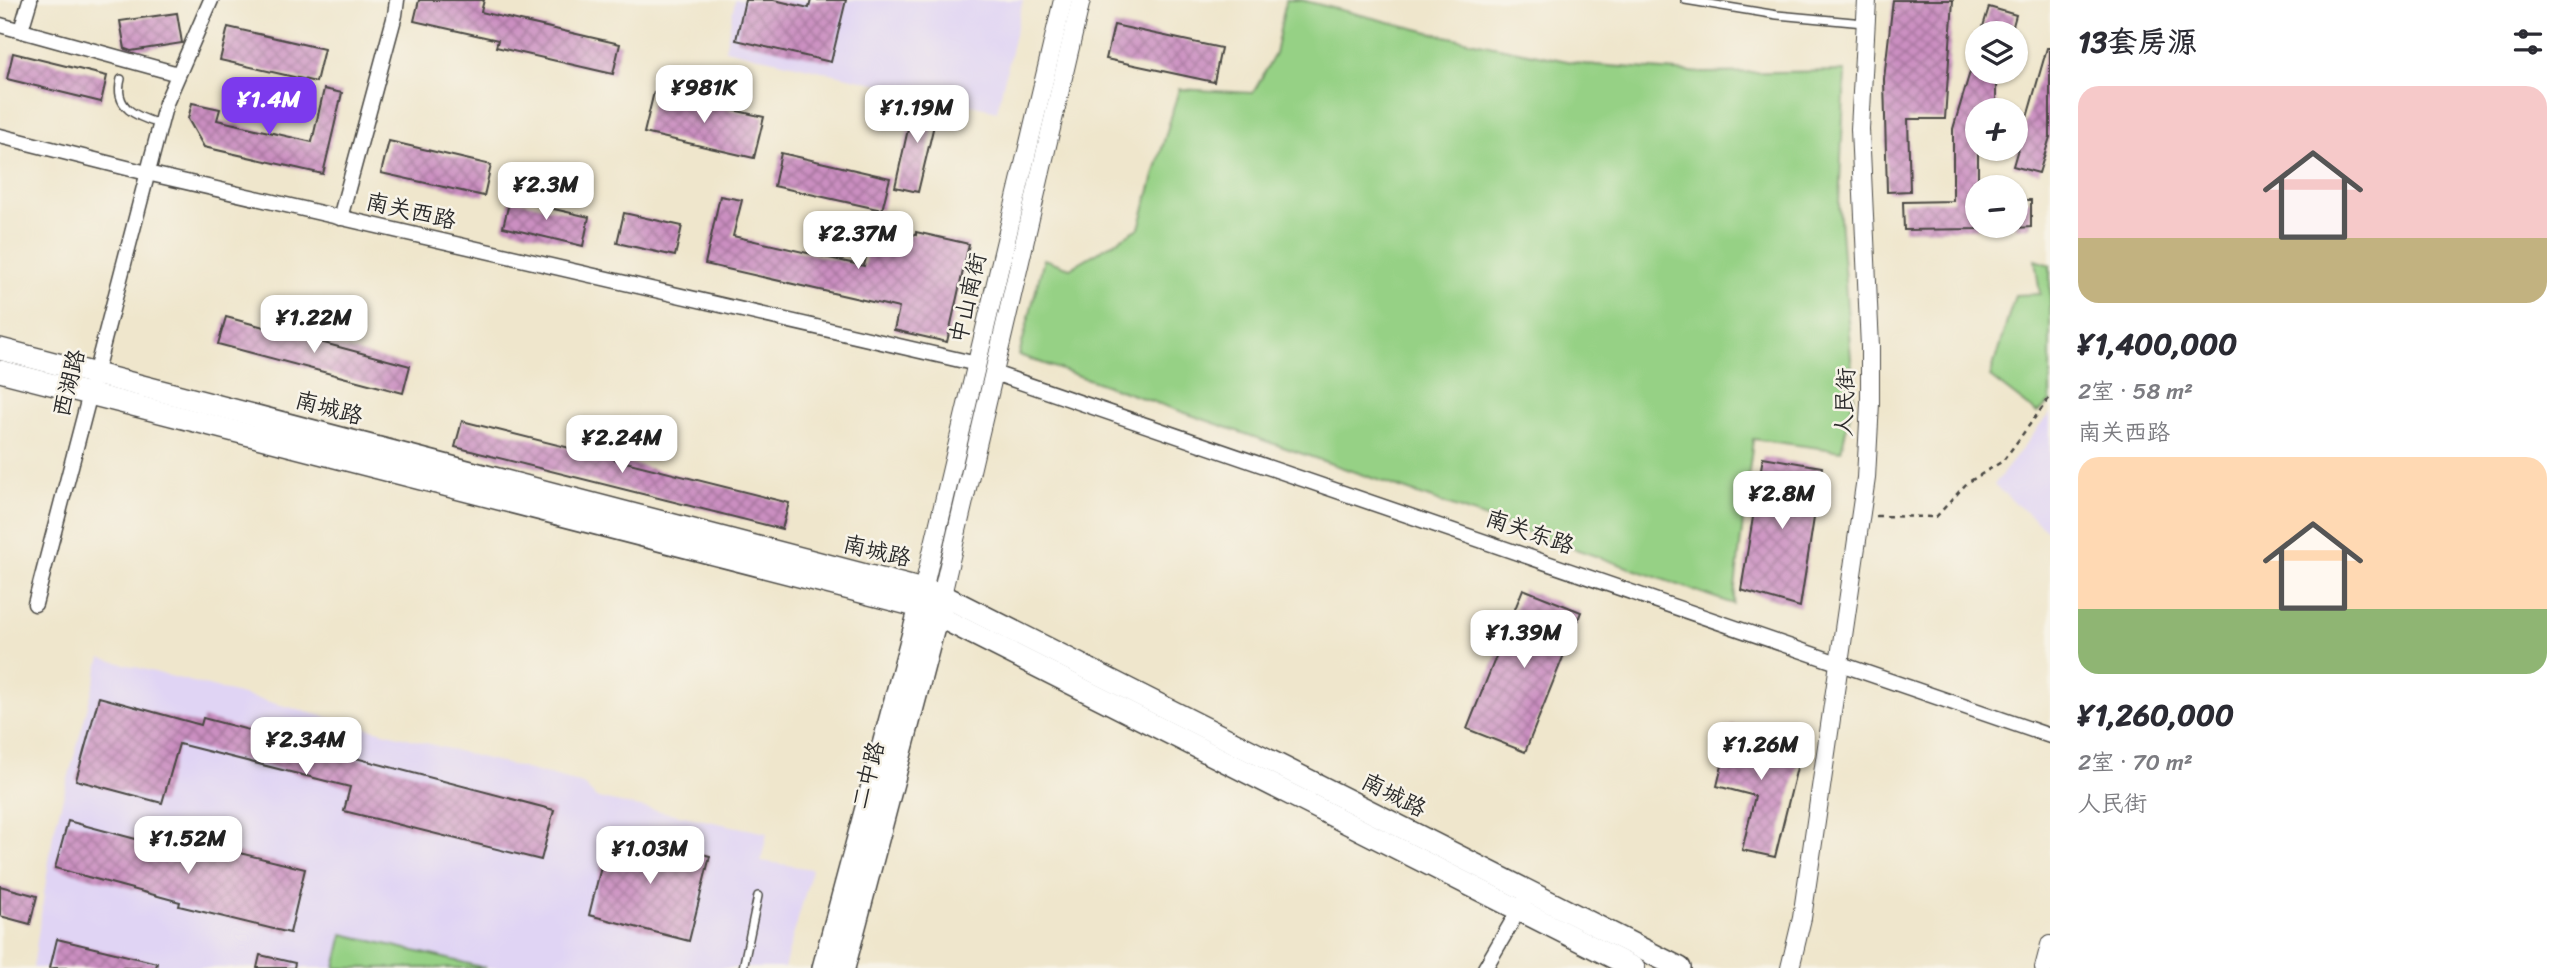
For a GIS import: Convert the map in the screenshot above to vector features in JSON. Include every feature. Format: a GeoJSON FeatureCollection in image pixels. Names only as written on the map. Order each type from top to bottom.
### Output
{"type":"FeatureCollection","features":[{"type":"Feature","properties":{"kind":"main road","name":"南城路"},"geometry":{"type":"LineString","coordinates":[[0,349],[92,384],[931,601],[1524,902],[1680,968]]}},
{"type":"Feature","properties":{"kind":"main road","name":"南城路"},"geometry":{"type":"LineString","coordinates":[[0,371],[92,384]]}},
{"type":"Feature","properties":{"kind":"main road","name":"二中路"},"geometry":{"type":"LineString","coordinates":[[823,968],[931,601]]}},
{"type":"Feature","properties":{"kind":"main road","name":"二中路"},"geometry":{"type":"LineString","coordinates":[[844,968],[931,601]]}},
{"type":"Feature","properties":{"kind":"main road","name":"南城路"},"geometry":{"type":"LineString","coordinates":[[1524,902],[1634,968]]}},
{"type":"Feature","properties":{"kind":"street"},"geometry":{"type":"LineString","coordinates":[[21,30],[30,0]]}},
{"type":"Feature","properties":{"kind":"street","name":"西湖路"},"geometry":{"type":"LineString","coordinates":[[35,604],[166,103],[211,0]]}},
{"type":"Feature","properties":{"kind":"street"},"geometry":{"type":"LineString","coordinates":[[340,218],[396,15],[397,0]]}},
{"type":"Feature","properties":{"kind":"street","name":"中山南街"},"geometry":{"type":"LineString","coordinates":[[931,601],[977,365],[1063,0]]}},
{"type":"Feature","properties":{"kind":"street","name":"中山南街"},"geometry":{"type":"LineString","coordinates":[[931,601],[995,373],[1081,0]]}},
{"type":"Feature","properties":{"kind":"street","name":"人民街"},"geometry":{"type":"LineString","coordinates":[[1790,968],[1802,918],[1861,516],[1870,403],[1860,129],[1867,0]]}},
{"type":"Feature","properties":{"kind":"street"},"geometry":{"type":"LineString","coordinates":[[0,25],[178,74]]}},
{"type":"Feature","properties":{"kind":"street","name":"南关西路"},"geometry":{"type":"LineString","coordinates":[[0,135],[147,173],[977,365]]}},
{"type":"Feature","properties":{"kind":"street","name":"南关东路"},"geometry":{"type":"LineString","coordinates":[[995,373],[2050,736]]}},
{"type":"Feature","properties":{"kind":"street"},"geometry":{"type":"LineString","coordinates":[[1486,968],[1524,902]]}},
{"type":"Feature","properties":{"kind":"street"},"geometry":{"type":"LineString","coordinates":[[2044,968],[2050,945]]}},
{"type":"Feature","properties":{"kind":"lane"},"geometry":{"type":"LineString","coordinates":[[1685,0],[1777,15],[1865,23]]}},
{"type":"Feature","properties":{"kind":"lane"},"geometry":{"type":"LineString","coordinates":[[121,79],[119,94],[125,108],[134,116],[160,124]]}},
{"type":"Feature","properties":{"kind":"lane"},"geometry":{"type":"LineString","coordinates":[[743,968],[758,896]]}},
{"type":"Feature","properties":{"kind":"path"},"geometry":{"type":"LineString","coordinates":[[1861,516],[1936,517],[1967,483],[2003,461],[2050,397]]}},
{"type":"Feature","properties":{"kind":"shaded area"},"geometry":{"type":"Polygon","coordinates":[[[735,0],[1023,0],[997,111],[725,49],[735,0]]]}},
{"type":"Feature","properties":{"kind":"shaded area"},"geometry":{"type":"Polygon","coordinates":[[[2050,413],[2050,533],[1994,485],[2050,413]]]}},
{"type":"Feature","properties":{"kind":"shaded area"},"geometry":{"type":"Polygon","coordinates":[[[101,658],[583,784],[596,798],[767,833],[761,861],[812,869],[784,968],[33,968],[53,834],[101,658]]]}},
{"type":"Feature","properties":{"kind":"green space"},"geometry":{"type":"Polygon","coordinates":[[[1286,0],[1301,0],[1445,36],[1582,64],[1703,73],[1845,71],[1839,205],[1854,397],[1841,451],[1753,439],[1733,604],[1019,355],[1044,259],[1070,268],[1139,228],[1179,89],[1253,93],[1275,54],[1286,0]]]}},
{"type":"Feature","properties":{"kind":"green space"},"geometry":{"type":"Polygon","coordinates":[[[2035,260],[2050,265],[2050,402],[2037,413],[1990,377],[2015,295],[2040,294],[2035,260]]]}},
{"type":"Feature","properties":{"kind":"green space"},"geometry":{"type":"Polygon","coordinates":[[[343,934],[486,968],[335,968],[343,934]]]}},
{"type":"Feature","properties":{"kind":"building"},"geometry":{"type":"Polygon","coordinates":[[[419,0],[484,0],[481,12],[620,44],[613,74],[496,47],[498,40],[414,21],[419,0]]]}},
{"type":"Feature","properties":{"kind":"building"},"geometry":{"type":"Polygon","coordinates":[[[745,0],[774,0],[809,8],[811,0],[846,0],[831,62],[736,40],[745,0]]]}},
{"type":"Feature","properties":{"kind":"building"},"geometry":{"type":"Polygon","coordinates":[[[1893,0],[1953,0],[1945,119],[1908,119],[1910,191],[1887,192],[1884,79],[1893,0]]]}},
{"type":"Feature","properties":{"kind":"building"},"geometry":{"type":"Polygon","coordinates":[[[1989,7],[2016,15],[2014,21],[1985,21],[1989,7]]]}},
{"type":"Feature","properties":{"kind":"building"},"geometry":{"type":"Polygon","coordinates":[[[177,13],[182,43],[131,51],[125,49],[120,21],[177,13]]]}},
{"type":"Feature","properties":{"kind":"building"},"geometry":{"type":"Polygon","coordinates":[[[1114,25],[1221,48],[1214,82],[1106,59],[1114,25]]]}},
{"type":"Feature","properties":{"kind":"building"},"geometry":{"type":"Polygon","coordinates":[[[228,27],[324,49],[316,82],[220,60],[228,27]]]}},
{"type":"Feature","properties":{"kind":"building"},"geometry":{"type":"Polygon","coordinates":[[[2047,48],[2050,48],[2050,137],[2039,173],[2013,166],[2014,161],[2028,161],[2028,114],[2047,48]]]}},
{"type":"Feature","properties":{"kind":"building"},"geometry":{"type":"Polygon","coordinates":[[[13,53],[107,76],[101,102],[7,79],[13,53]]]}},
{"type":"Feature","properties":{"kind":"building"},"geometry":{"type":"Polygon","coordinates":[[[1966,84],[1996,84],[1996,98],[1965,98],[1965,161],[1978,161],[1978,175],[1965,175],[1965,229],[1904,230],[1903,202],[1953,201],[1953,129],[1966,84]]]}},
{"type":"Feature","properties":{"kind":"building"},"geometry":{"type":"Polygon","coordinates":[[[324,89],[342,93],[323,174],[204,147],[188,119],[192,103],[220,109],[217,120],[312,142],[324,89]]]}},
{"type":"Feature","properties":{"kind":"building"},"geometry":{"type":"Polygon","coordinates":[[[654,92],[764,117],[754,158],[644,133],[654,92]]]}},
{"type":"Feature","properties":{"kind":"building"},"geometry":{"type":"Polygon","coordinates":[[[915,98],[939,104],[918,192],[895,187],[915,98]]]}},
{"type":"Feature","properties":{"kind":"building"},"geometry":{"type":"Polygon","coordinates":[[[389,141],[491,165],[484,196],[381,173],[389,141]]]}},
{"type":"Feature","properties":{"kind":"building"},"geometry":{"type":"Polygon","coordinates":[[[781,153],[890,178],[882,210],[774,186],[781,153]]]}},
{"type":"Feature","properties":{"kind":"building"},"geometry":{"type":"Polygon","coordinates":[[[720,196],[742,200],[733,236],[864,266],[873,226],[969,244],[947,342],[894,330],[899,308],[705,264],[720,196]]]}},
{"type":"Feature","properties":{"kind":"building"},"geometry":{"type":"Polygon","coordinates":[[[510,199],[589,217],[583,246],[503,227],[510,199]]]}},
{"type":"Feature","properties":{"kind":"building"},"geometry":{"type":"Polygon","coordinates":[[[2028,200],[2031,200],[2031,227],[2028,227],[2028,200]]]}},
{"type":"Feature","properties":{"kind":"building"},"geometry":{"type":"Polygon","coordinates":[[[624,213],[682,226],[675,256],[617,243],[624,213]]]}},
{"type":"Feature","properties":{"kind":"building"},"geometry":{"type":"Polygon","coordinates":[[[226,317],[410,366],[403,393],[218,344],[226,317]]]}},
{"type":"Feature","properties":{"kind":"building"},"geometry":{"type":"Polygon","coordinates":[[[462,421],[789,503],[782,529],[455,447],[462,421]]]}},
{"type":"Feature","properties":{"kind":"building"},"geometry":{"type":"Polygon","coordinates":[[[1763,457],[1822,467],[1800,607],[1741,590],[1763,457]]]}},
{"type":"Feature","properties":{"kind":"building"},"geometry":{"type":"Polygon","coordinates":[[[1523,589],[1581,612],[1525,752],[1467,729],[1523,589]]]}},
{"type":"Feature","properties":{"kind":"building"},"geometry":{"type":"Polygon","coordinates":[[[99,697],[201,725],[203,718],[554,810],[541,860],[344,811],[350,787],[179,744],[162,803],[76,780],[99,697]]]}},
{"type":"Feature","properties":{"kind":"building"},"geometry":{"type":"Polygon","coordinates":[[[1732,725],[1803,743],[1775,857],[1742,850],[1755,796],[1717,786],[1732,725]]]}},
{"type":"Feature","properties":{"kind":"building"},"geometry":{"type":"Polygon","coordinates":[[[68,821],[192,854],[195,842],[305,869],[290,933],[179,906],[180,902],[55,868],[68,821]]]}},
{"type":"Feature","properties":{"kind":"building"},"geometry":{"type":"Polygon","coordinates":[[[610,831],[710,856],[689,941],[589,915],[610,831]]]}},
{"type":"Feature","properties":{"kind":"building"},"geometry":{"type":"Polygon","coordinates":[[[0,886],[37,896],[30,924],[0,916],[0,886]]]}},
{"type":"Feature","properties":{"kind":"building"},"geometry":{"type":"Polygon","coordinates":[[[57,939],[157,963],[156,968],[50,968],[57,939]]]}},
{"type":"Feature","properties":{"kind":"building"},"geometry":{"type":"Polygon","coordinates":[[[260,955],[295,963],[294,968],[257,968],[260,955]]]}}]}
